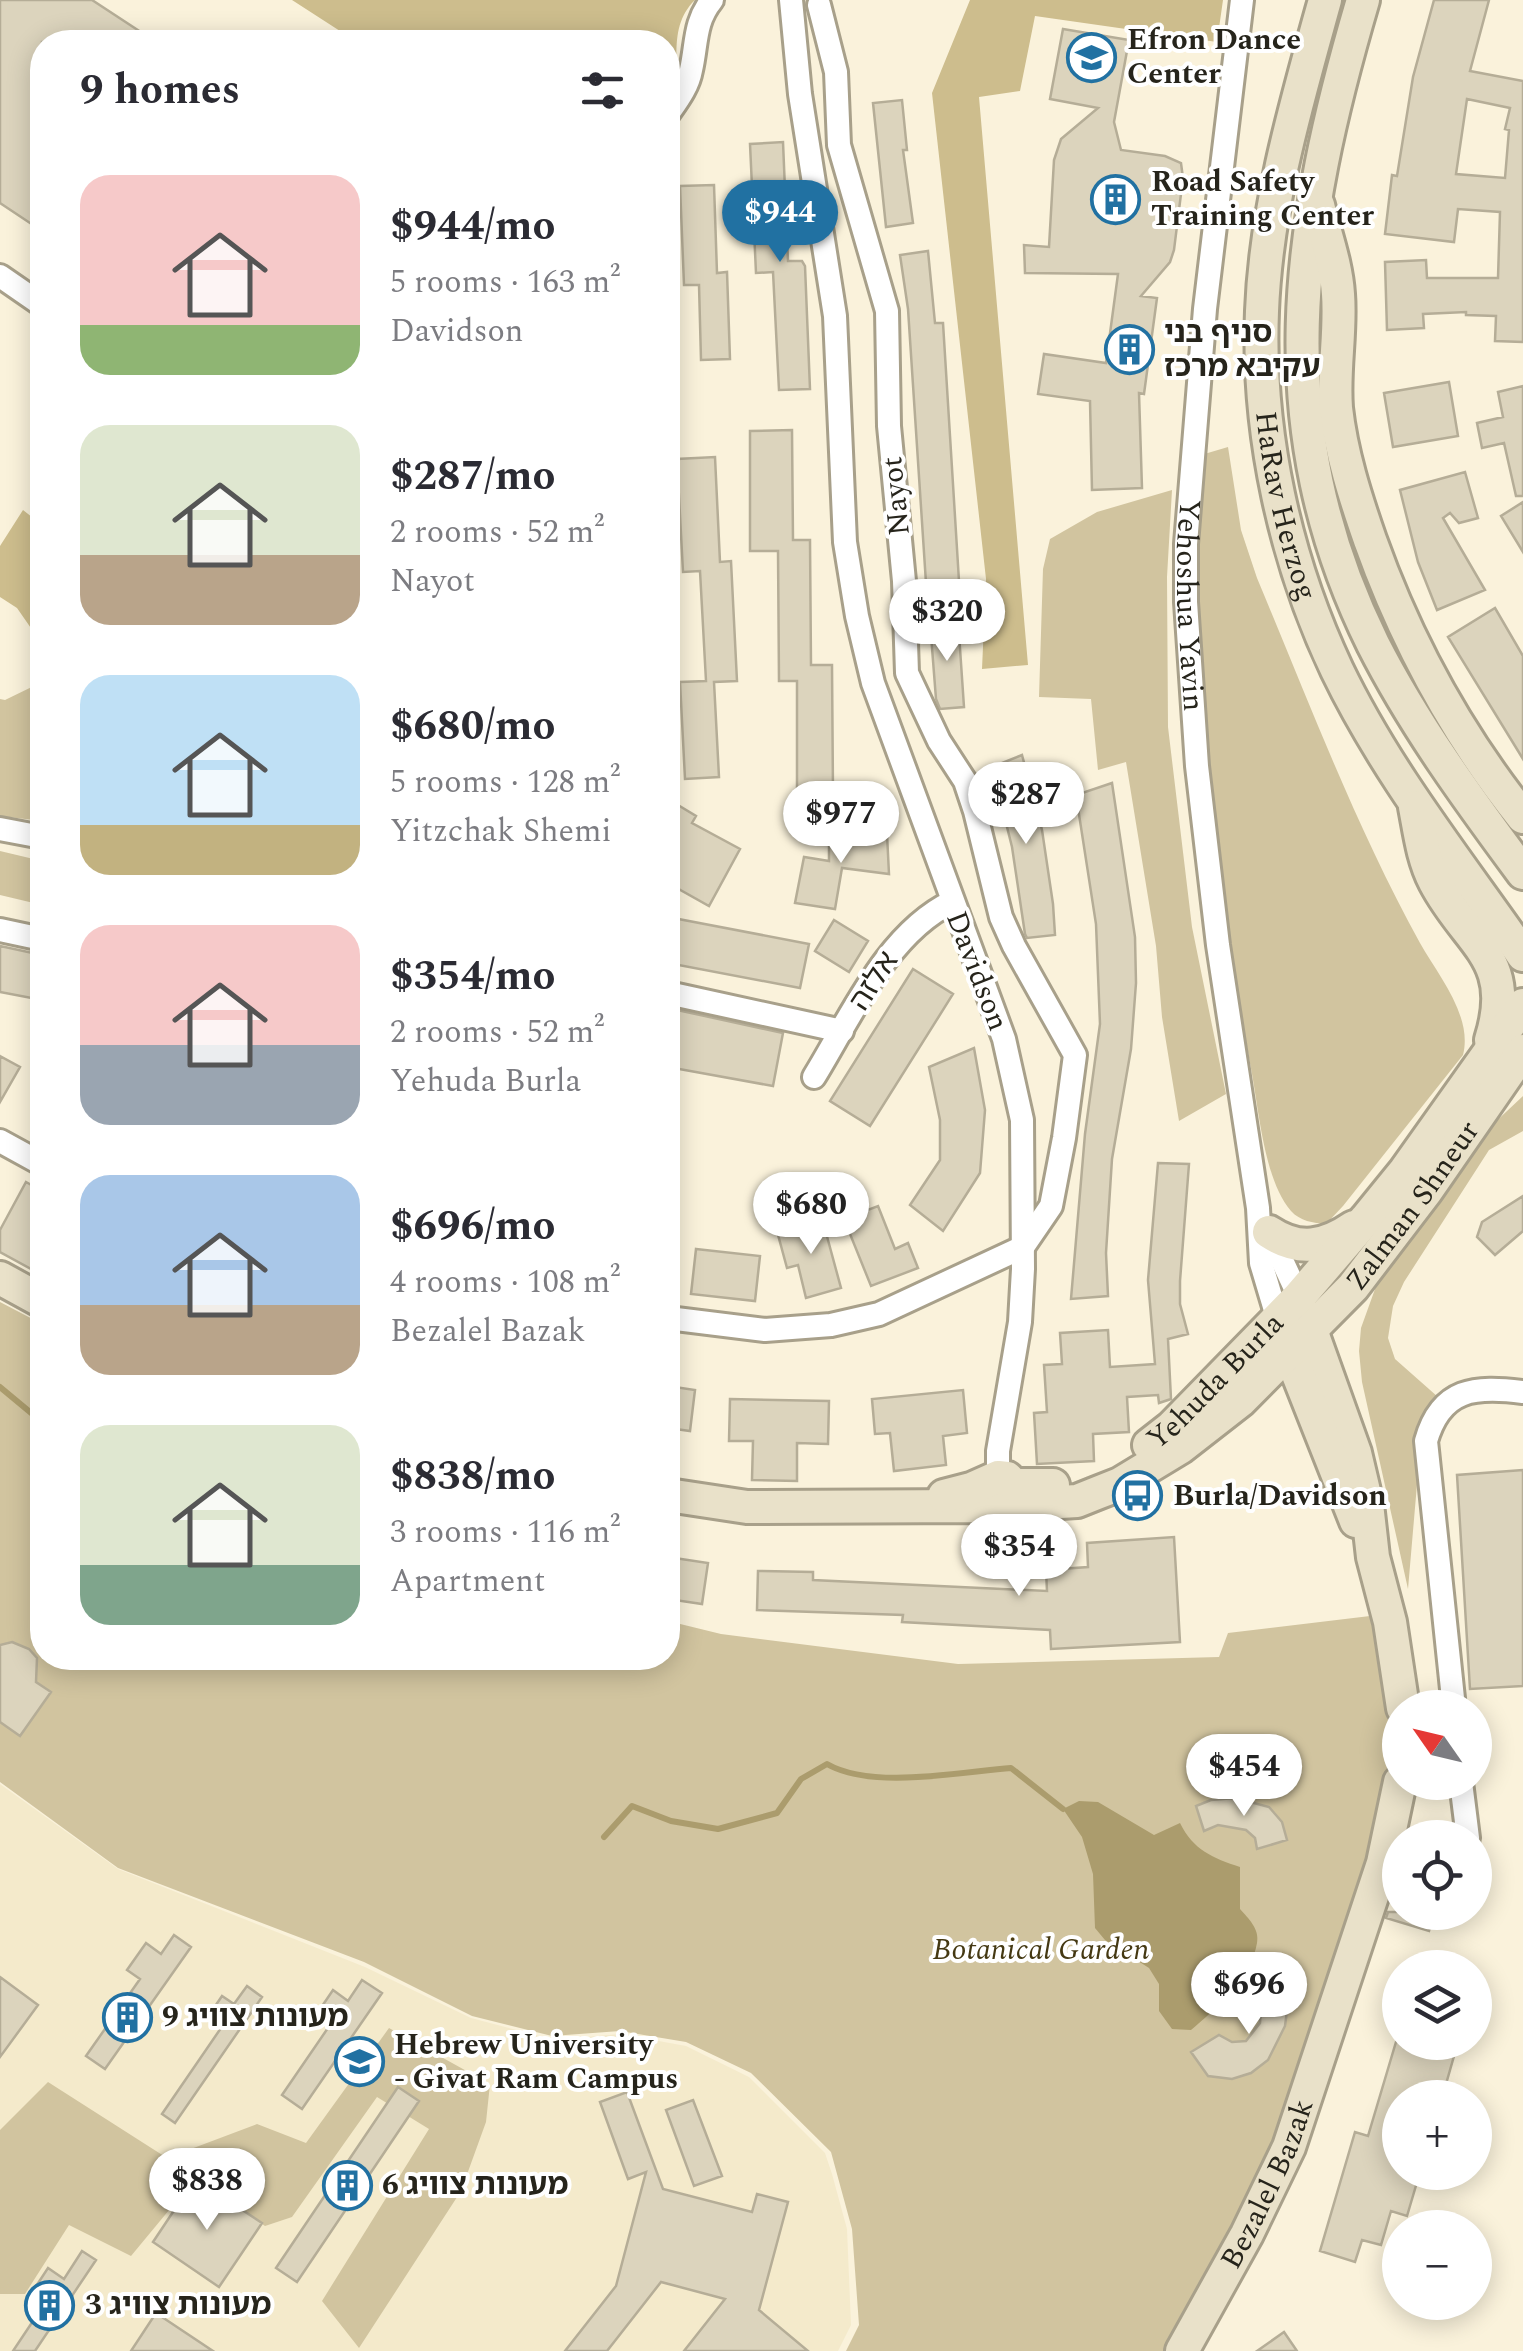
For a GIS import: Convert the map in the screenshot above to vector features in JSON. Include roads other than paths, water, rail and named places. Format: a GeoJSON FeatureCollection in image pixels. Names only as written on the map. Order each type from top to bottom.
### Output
{"type":"FeatureCollection","features":[{"type":"Feature","properties":{"kind":"street"},"geometry":{"type":"LineString","coordinates":[[680,96],[691,72],[698,23],[712,0]]}},
{"type":"Feature","properties":{"kind":"street","name":"Nayot"},"geometry":{"type":"LineString","coordinates":[[791,0],[829,3],[839,146],[887,311],[889,426],[904,581],[907,673],[976,810],[1008,932],[1075,1055],[1051,1206],[1023,1247]]}},
{"type":"Feature","properties":{"kind":"street","name":"Davidson"},"geometry":{"type":"LineString","coordinates":[[791,0],[800,94],[835,316],[845,542],[857,616],[872,684],[1004,1039],[1022,1120],[1020,1322],[998,1452],[1000,1492]]}},
{"type":"Feature","properties":{"kind":"street","name":"Yehoshua Yavin"},"geometry":{"type":"LineString","coordinates":[[1242,0],[1205,309],[1186,544],[1186,602],[1205,842],[1264,1220],[1301,1342]]}},
{"type":"Feature","properties":{"kind":"street","name":"HaRav Herzog"},"geometry":{"type":"LineString","coordinates":[[1325,0],[1280,177],[1262,311],[1267,423],[1284,520],[1318,628],[1360,712],[1414,798],[1523,955]]}},
{"type":"Feature","properties":{"kind":"street","name":"HaRav Herzog"},"geometry":{"type":"LineString","coordinates":[[1363,0],[1340,78],[1315,191],[1303,287],[1300,354],[1306,431],[1338,558],[1374,645],[1439,755],[1523,873]]}},
{"type":"Feature","properties":{"kind":"street"},"geometry":{"type":"LineString","coordinates":[[1315,191],[1336,270],[1336,408],[1360,511],[1381,570],[1431,680],[1463,736],[1523,818]]}},
{"type":"Feature","properties":{"kind":"street"},"geometry":{"type":"LineString","coordinates":[[0,276],[30,297]]}},
{"type":"Feature","properties":{"kind":"street"},"geometry":{"type":"LineString","coordinates":[[1414,798],[1423,850],[1436,884],[1490,961],[1498,981],[1497,1022],[1486,1054]]}},
{"type":"Feature","properties":{"kind":"street"},"geometry":{"type":"LineString","coordinates":[[0,830],[30,835]]}},
{"type":"Feature","properties":{"kind":"street","name":"אלזה"},"geometry":{"type":"LineString","coordinates":[[814,1077],[894,947],[915,925],[952,902]]}},
{"type":"Feature","properties":{"kind":"street"},"geometry":{"type":"LineString","coordinates":[[0,930],[30,936]]}},
{"type":"Feature","properties":{"kind":"street"},"geometry":{"type":"LineString","coordinates":[[680,996],[842,1031]]}},
{"type":"Feature","properties":{"kind":"street","name":"Zalman Shneur"},"geometry":{"type":"LineString","coordinates":[[1288,1309],[1405,1171],[1523,1005]]}},
{"type":"Feature","properties":{"kind":"street","name":"Zalman Shneur"},"geometry":{"type":"LineString","coordinates":[[1301,1342],[1353,1287],[1510,1084],[1523,1051]]}},
{"type":"Feature","properties":{"kind":"street"},"geometry":{"type":"LineString","coordinates":[[0,1141],[30,1157]]}},
{"type":"Feature","properties":{"kind":"street"},"geometry":{"type":"LineString","coordinates":[[1264,1220],[1290,1243],[1319,1245],[1336,1240],[1366,1219]]}},
{"type":"Feature","properties":{"kind":"street"},"geometry":{"type":"LineString","coordinates":[[680,1319],[765,1330],[831,1325],[879,1314],[1023,1247]]}},
{"type":"Feature","properties":{"kind":"street"},"geometry":{"type":"LineString","coordinates":[[0,1278],[30,1294]]}},
{"type":"Feature","properties":{"kind":"street"},"geometry":{"type":"LineString","coordinates":[[1353,1287],[1341,1344],[1343,1410],[1367,1504],[1373,1557],[1390,1622],[1399,1690]]}},
{"type":"Feature","properties":{"kind":"street","name":"Yehuda Burla"},"geometry":{"type":"LineString","coordinates":[[680,1498],[747,1507],[891,1508],[1074,1481],[1145,1448],[1172,1427],[1288,1309]]}},
{"type":"Feature","properties":{"kind":"street"},"geometry":{"type":"LineString","coordinates":[[1301,1342],[1343,1410]]}},
{"type":"Feature","properties":{"kind":"street"},"geometry":{"type":"LineString","coordinates":[[1301,1342],[1321,1438],[1373,1557]]}},
{"type":"Feature","properties":{"kind":"street","name":"Yehuda Burla"},"geometry":{"type":"LineString","coordinates":[[1000,1492],[1077,1501],[1120,1484],[1181,1447],[1240,1401],[1301,1342]]}},
{"type":"Feature","properties":{"kind":"street"},"geometry":{"type":"LineString","coordinates":[[1452,1690],[1426,1441],[1430,1426],[1452,1398],[1490,1388],[1523,1392]]}},
{"type":"Feature","properties":{"kind":"street"},"geometry":{"type":"LineString","coordinates":[[1240,1401],[1254,1396],[1276,1398],[1321,1438]]}},
{"type":"Feature","properties":{"kind":"street","name":"Bezalel Bazak"},"geometry":{"type":"LineString","coordinates":[[1182,2351],[1248,2234],[1289,2147],[1384,1863],[1396,1800]]}},
{"type":"Feature","properties":{"kind":"waterway"},"geometry":{"type":"LineString","coordinates":[[0,1387],[30,1412]]}},
{"type":"Feature","properties":{"kind":"waterway"},"geometry":{"type":"LineString","coordinates":[[604,1837],[632,1806],[671,1821],[718,1829],[777,1813],[801,1779],[827,1764],[846,1772],[892,1778],[1011,1768],[1063,1809]]}},
{"type":"Feature","properties":{"kind":"place","name":"Efron Dance Center"},"geometry":{"type":"Point","coordinates":[1092,57]}},
{"type":"Feature","properties":{"kind":"place","name":"Road Safety Training Center"},"geometry":{"type":"Point","coordinates":[1116,199]}},
{"type":"Feature","properties":{"kind":"place","name":"סניף בני עקיבא מרכז"},"geometry":{"type":"Point","coordinates":[1129,350]}},
{"type":"Feature","properties":{"kind":"place","name":"Burla/Davidson"},"geometry":{"type":"Point","coordinates":[1138,1496]}},
{"type":"Feature","properties":{"kind":"place","name":"מעונות צוויג 9"},"geometry":{"type":"Point","coordinates":[127,2017]}},
{"type":"Feature","properties":{"kind":"place","name":"Hebrew University - Givat Ram Campus"},"geometry":{"type":"Point","coordinates":[359,2062]}},
{"type":"Feature","properties":{"kind":"place","name":"מעונות צוויג 6"},"geometry":{"type":"Point","coordinates":[347,2185]}},
{"type":"Feature","properties":{"kind":"place","name":"מעונות צוויג 3"},"geometry":{"type":"Point","coordinates":[50,2305]}},
{"type":"Feature","properties":{"kind":"park label","name":"Botanical Garden"},"geometry":{"type":"Point","coordinates":[1041,1950]}}]}
